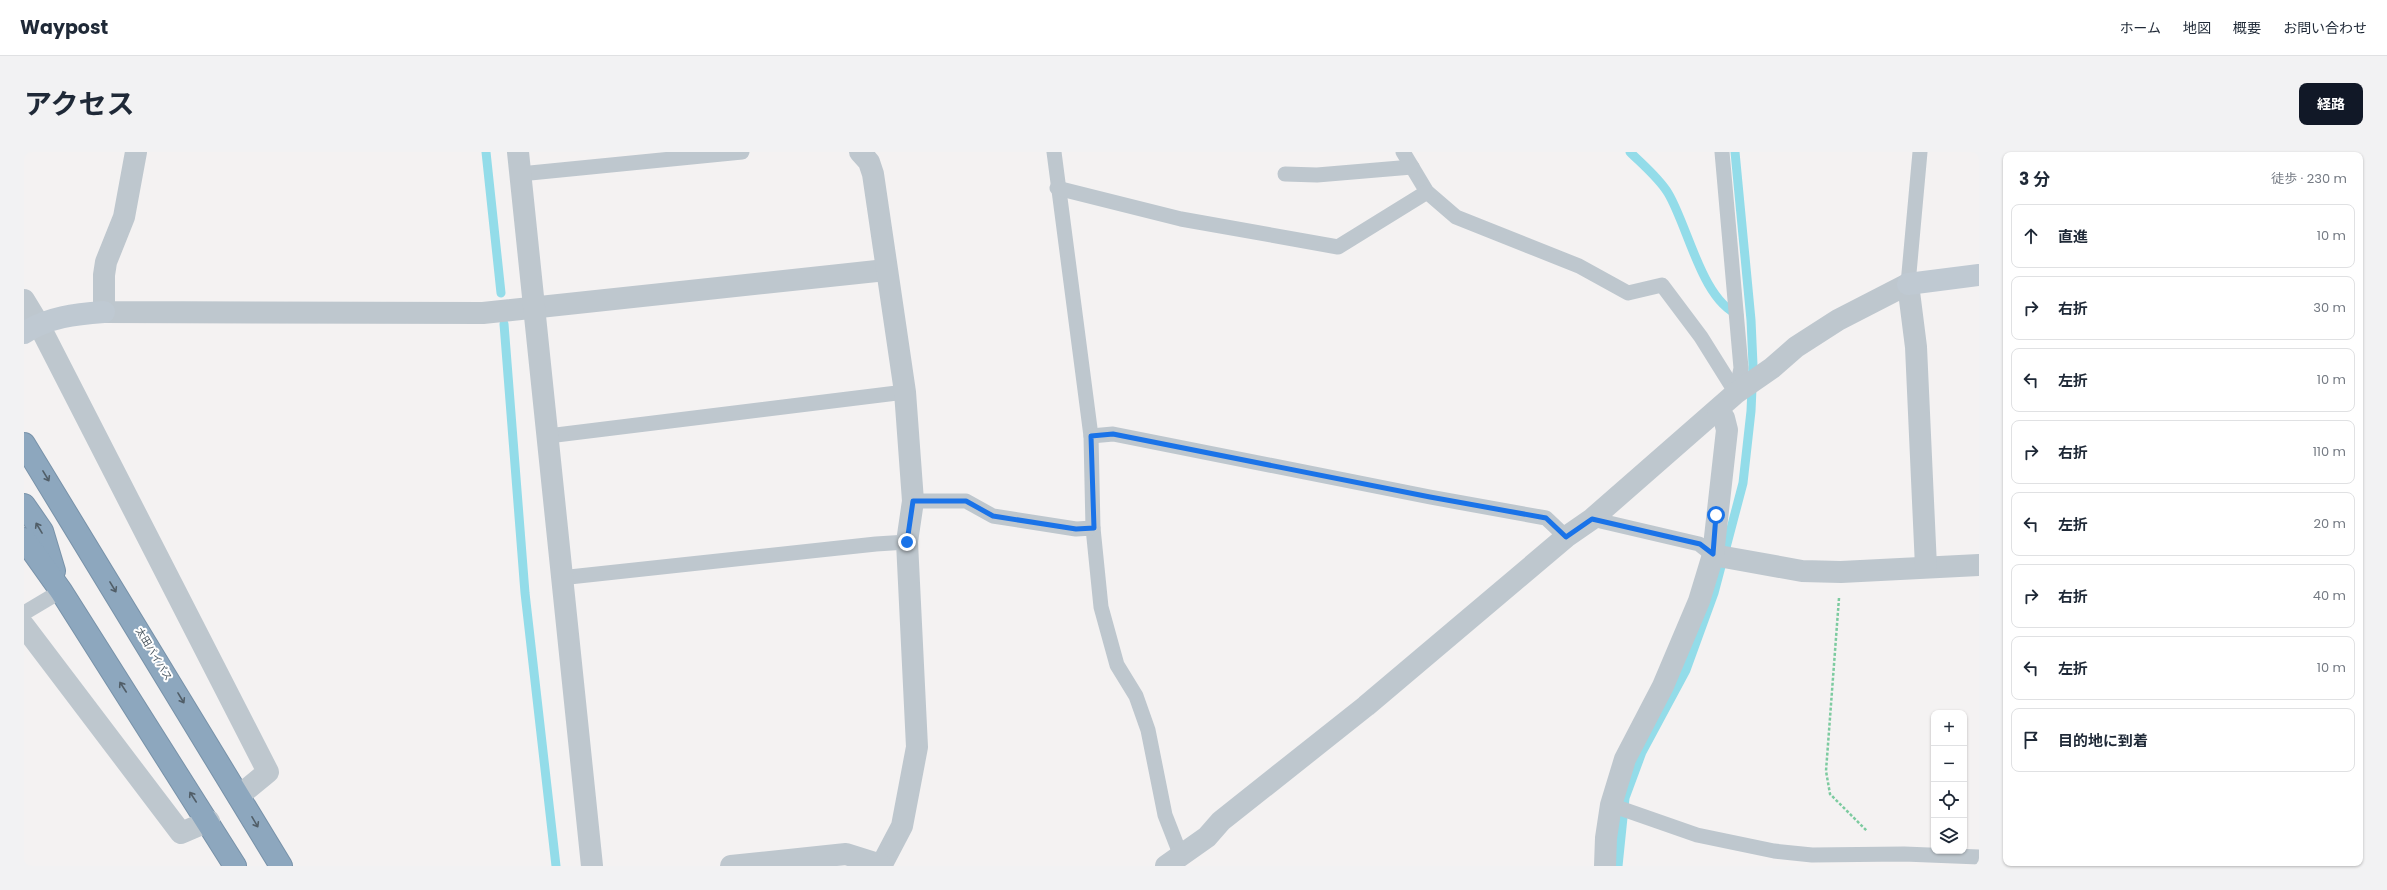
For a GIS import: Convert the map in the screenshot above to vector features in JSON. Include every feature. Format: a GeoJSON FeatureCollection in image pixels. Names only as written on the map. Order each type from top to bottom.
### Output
{"type":"FeatureCollection","features":[{"type":"Feature","properties":{"kind":"highway","name":"太田バイパス"},"geometry":{"type":"LineString","coordinates":[[24,444],[240,795],[281,866]]}},
{"type":"Feature","properties":{"kind":"highway"},"geometry":{"type":"LineString","coordinates":[[24,506],[42,532],[61,591]]}},
{"type":"Feature","properties":{"kind":"highway"},"geometry":{"type":"LineString","coordinates":[[24,539],[61,591],[208,821],[235,866]]}},
{"type":"Feature","properties":{"kind":"street"},"geometry":{"type":"LineString","coordinates":[[104,312],[104,276],[106,262],[124,217],[136,152]]}},
{"type":"Feature","properties":{"kind":"street"},"geometry":{"type":"LineString","coordinates":[[518,152],[548,436],[560,578],[592,866]]}},
{"type":"Feature","properties":{"kind":"street"},"geometry":{"type":"LineString","coordinates":[[731,866],[846,854],[881,866],[902,826],[917,747],[907,542],[913,501],[905,392],[873,174],[869,162],[860,152]]}},
{"type":"Feature","properties":{"kind":"street"},"geometry":{"type":"LineString","coordinates":[[31,328],[73,314],[104,312],[483,312],[534,308],[886,270]]}},
{"type":"Feature","properties":{"kind":"street"},"geometry":{"type":"LineString","coordinates":[[1173,861],[1207,837],[1221,821],[1366,706],[1566,537],[1592,519],[1736,393],[1772,368],[1796,347],[1838,320],[1908,284],[1979,275]]}},
{"type":"Feature","properties":{"kind":"street"},"geometry":{"type":"LineString","coordinates":[[1908,284],[1916,347],[1926,568]]}},
{"type":"Feature","properties":{"kind":"street"},"geometry":{"type":"LineString","coordinates":[[24,300],[31,328],[268,772],[240,795]]}},
{"type":"Feature","properties":{"kind":"street"},"geometry":{"type":"LineString","coordinates":[[1605,866],[1606,838],[1611,805],[1625,759],[1663,686],[1699,601],[1713,554],[1727,430],[1724,418],[1718,410]]}},
{"type":"Feature","properties":{"kind":"street"},"geometry":{"type":"LineString","coordinates":[[1713,554],[1802,571],[1841,572],[1979,565]]}},
{"type":"Feature","properties":{"kind":"street"},"geometry":{"type":"LineString","coordinates":[[24,626],[181,833],[208,821]]}},
{"type":"Feature","properties":{"kind":"lane"},"geometry":{"type":"LineString","coordinates":[[520,174],[656,156],[742,152]]}},
{"type":"Feature","properties":{"kind":"lane"},"geometry":{"type":"LineString","coordinates":[[1054,152],[1057,188],[1091,436],[1094,528],[1102,607],[1117,665],[1136,696],[1148,730],[1173,861]]}},
{"type":"Feature","properties":{"kind":"lane"},"geometry":{"type":"LineString","coordinates":[[1403,152],[1427,192],[1456,217],[1579,266],[1628,293],[1662,286],[1701,337],[1736,393]]}},
{"type":"Feature","properties":{"kind":"lane"},"geometry":{"type":"LineString","coordinates":[[1722,152],[1741,368],[1736,393]]}},
{"type":"Feature","properties":{"kind":"lane"},"geometry":{"type":"LineString","coordinates":[[1908,284],[1920,152]]}},
{"type":"Feature","properties":{"kind":"lane"},"geometry":{"type":"LineString","coordinates":[[1285,174],[1317,175],[1412,167]]}},
{"type":"Feature","properties":{"kind":"lane"},"geometry":{"type":"LineString","coordinates":[[1057,188],[1181,219],[1338,247],[1427,192]]}},
{"type":"Feature","properties":{"kind":"lane"},"geometry":{"type":"LineString","coordinates":[[548,436],[905,392]]}},
{"type":"Feature","properties":{"kind":"lane"},"geometry":{"type":"LineString","coordinates":[[1091,436],[1113,434],[1430,497],[1546,518],[1566,537]]}},
{"type":"Feature","properties":{"kind":"lane"},"geometry":{"type":"LineString","coordinates":[[913,501],[966,501],[993,516],[1076,529],[1094,528]]}},
{"type":"Feature","properties":{"kind":"lane"},"geometry":{"type":"LineString","coordinates":[[1592,519],[1700,544],[1713,554]]}},
{"type":"Feature","properties":{"kind":"lane"},"geometry":{"type":"LineString","coordinates":[[560,578],[876,544],[907,542]]}},
{"type":"Feature","properties":{"kind":"lane"},"geometry":{"type":"LineString","coordinates":[[24,613],[61,591]]}},
{"type":"Feature","properties":{"kind":"lane"},"geometry":{"type":"LineString","coordinates":[[1611,805],[1697,835],[1774,851],[1812,855],[1904,854],[1979,857]]}},
{"type":"Feature","properties":{"kind":"path"},"geometry":{"type":"LineString","coordinates":[[1841,572],[1826,771],[1830,794],[1867,831],[1904,854]]}},
{"type":"Feature","properties":{"kind":"waterway"},"geometry":{"type":"LineString","coordinates":[[486,152],[501,293]]}},
{"type":"Feature","properties":{"kind":"waterway"},"geometry":{"type":"LineString","coordinates":[[1630,152],[1655,177],[1668,193],[1697,261],[1715,295],[1726,307],[1739,315]]}},
{"type":"Feature","properties":{"kind":"waterway"},"geometry":{"type":"LineString","coordinates":[[1618,866],[1625,798],[1642,752],[1686,670],[1714,593],[1743,483],[1751,411],[1753,365],[1751,320],[1735,152]]}},
{"type":"Feature","properties":{"kind":"waterway"},"geometry":{"type":"LineString","coordinates":[[504,324],[525,593],[556,866]]}},
{"type":"Feature","properties":{"kind":"route"},"geometry":{"type":"LineString","coordinates":[[907,542],[913,501],[966,501],[993,516],[1076,529],[1094,528],[1091,436],[1113,434],[1430,497],[1546,518],[1566,537],[1592,519],[1700,544],[1713,554],[1716,515]]}}]}
